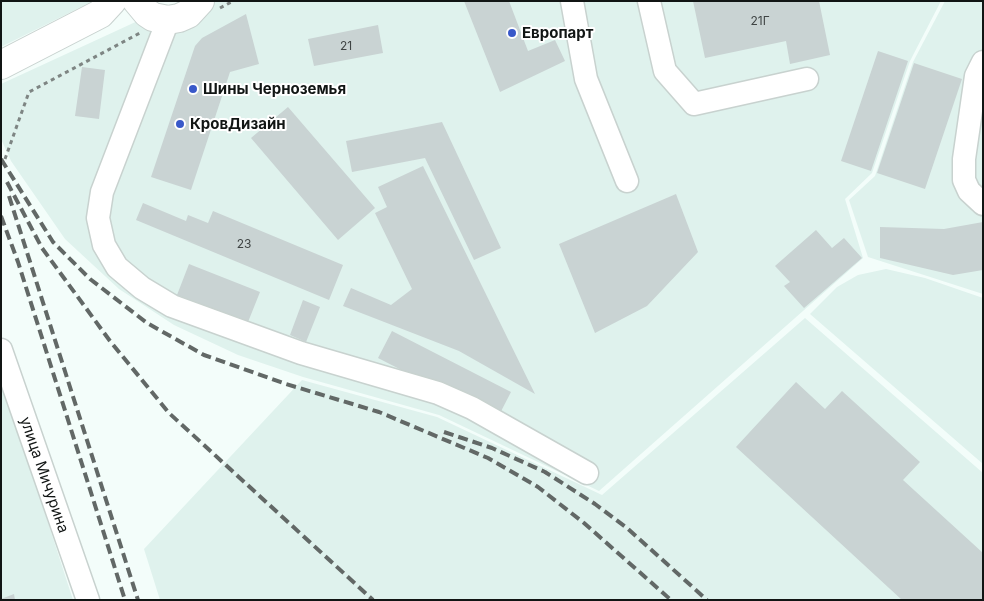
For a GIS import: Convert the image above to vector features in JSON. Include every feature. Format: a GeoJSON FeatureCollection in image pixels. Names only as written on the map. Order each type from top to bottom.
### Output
{"type":"FeatureCollection","features":[{"type":"Feature","properties":{"kind":"main road"},"geometry":{"type":"LineString","coordinates":[[1,65],[106,8],[120,12],[179,18],[208,6]]}},
{"type":"Feature","properties":{"kind":"street"},"geometry":{"type":"LineString","coordinates":[[572,1],[586,79],[628,181]]}},
{"type":"Feature","properties":{"kind":"street"},"geometry":{"type":"LineString","coordinates":[[648,1],[665,71],[694,104],[807,79]]}},
{"type":"Feature","properties":{"kind":"street"},"geometry":{"type":"LineString","coordinates":[[151,16],[121,143],[102,192],[98,218],[104,245],[117,267],[142,288],[172,306],[301,353],[438,393],[487,416],[587,473]]}},
{"type":"Feature","properties":{"kind":"street"},"geometry":{"type":"LineString","coordinates":[[981,71],[964,160],[964,180],[969,191],[983,204]]}},
{"type":"Feature","properties":{"kind":"street","name":"улица Мичурина"},"geometry":{"type":"LineString","coordinates":[[1,350],[88,600]]}},
{"type":"Feature","properties":{"kind":"path"},"geometry":{"type":"LineString","coordinates":[[208,6],[233,1]]}},
{"type":"Feature","properties":{"kind":"path"},"geometry":{"type":"LineString","coordinates":[[5,159],[29,92],[151,16]]}},
{"type":"Feature","properties":{"kind":"shaded area"},"geometry":{"type":"Polygon","coordinates":[[[1,1],[93,1],[1,47],[1,1]]]}},
{"type":"Feature","properties":{"kind":"shaded area"},"geometry":{"type":"Polygon","coordinates":[[[181,1],[941,1],[910,61],[872,173],[845,199],[863,258],[599,491],[439,415],[303,377],[238,355],[174,325],[119,289],[65,239],[11,161],[1,139],[1,84],[181,1]]]}},
{"type":"Feature","properties":{"kind":"shaded area"},"geometry":{"type":"Polygon","coordinates":[[[945,1],[983,1],[983,294],[868,257],[849,200],[875,176],[913,62],[945,1]]]}},
{"type":"Feature","properties":{"kind":"shaded area"},"geometry":{"type":"Polygon","coordinates":[[[886,269],[925,278],[983,298],[983,464],[810,314],[837,287],[858,275],[886,269]]]}},
{"type":"Feature","properties":{"kind":"shaded area"},"geometry":{"type":"Polygon","coordinates":[[[805,318],[983,473],[983,600],[160,600],[144,549],[302,380],[437,417],[602,495],[805,318]]]}},
{"type":"Feature","properties":{"kind":"shaded area"},"geometry":{"type":"Polygon","coordinates":[[[1,377],[73,600],[1,600],[1,377]]]}},
{"type":"Feature","properties":{"kind":"building"},"geometry":{"type":"Polygon","coordinates":[[[464,1],[509,1],[528,51],[555,40],[565,61],[500,92],[464,1]]]}},
{"type":"Feature","properties":{"kind":"building"},"geometry":{"type":"Polygon","coordinates":[[[693,1],[819,1],[830,55],[790,64],[786,41],[705,58],[693,1]]]}},
{"type":"Feature","properties":{"kind":"building"},"geometry":{"type":"Polygon","coordinates":[[[246,14],[259,64],[230,72],[191,190],[151,177],[195,46],[202,38],[246,14]]]}},
{"type":"Feature","properties":{"kind":"building"},"geometry":{"type":"Polygon","coordinates":[[[378,25],[383,53],[314,66],[308,39],[378,25]]]}},
{"type":"Feature","properties":{"kind":"building"},"geometry":{"type":"Polygon","coordinates":[[[878,51],[908,61],[871,171],[841,161],[878,51]]]}},
{"type":"Feature","properties":{"kind":"building"},"geometry":{"type":"Polygon","coordinates":[[[914,63],[962,79],[925,189],[877,173],[914,63]]]}},
{"type":"Feature","properties":{"kind":"building"},"geometry":{"type":"Polygon","coordinates":[[[82,67],[105,70],[99,119],[75,116],[82,67]]]}},
{"type":"Feature","properties":{"kind":"building"},"geometry":{"type":"Polygon","coordinates":[[[288,107],[375,208],[338,240],[251,138],[288,107]]]}},
{"type":"Feature","properties":{"kind":"building"},"geometry":{"type":"Polygon","coordinates":[[[442,122],[501,248],[474,260],[425,158],[352,172],[346,141],[442,122]]]}},
{"type":"Feature","properties":{"kind":"building"},"geometry":{"type":"Polygon","coordinates":[[[423,166],[535,394],[459,351],[343,306],[351,288],[391,305],[412,289],[375,213],[387,207],[378,187],[423,166]]]}},
{"type":"Feature","properties":{"kind":"building"},"geometry":{"type":"Polygon","coordinates":[[[676,194],[698,252],[647,306],[595,333],[559,244],[676,194]]]}},
{"type":"Feature","properties":{"kind":"building"},"geometry":{"type":"Polygon","coordinates":[[[143,203],[186,221],[188,215],[208,223],[213,211],[343,265],[329,300],[136,220],[143,203]]]}},
{"type":"Feature","properties":{"kind":"building"},"geometry":{"type":"Polygon","coordinates":[[[983,222],[983,270],[953,275],[880,258],[880,227],[944,229],[983,222]]]}},
{"type":"Feature","properties":{"kind":"building"},"geometry":{"type":"Polygon","coordinates":[[[816,230],[832,248],[844,238],[862,258],[804,308],[784,286],[790,282],[775,266],[816,230]]]}},
{"type":"Feature","properties":{"kind":"building"},"geometry":{"type":"Polygon","coordinates":[[[189,264],[260,292],[248,322],[177,295],[189,264]]]}},
{"type":"Feature","properties":{"kind":"building"},"geometry":{"type":"Polygon","coordinates":[[[303,300],[320,307],[306,342],[290,335],[303,300]]]}},
{"type":"Feature","properties":{"kind":"building"},"geometry":{"type":"Polygon","coordinates":[[[392,331],[511,392],[497,419],[378,358],[392,331]]]}},
{"type":"Feature","properties":{"kind":"building"},"geometry":{"type":"Polygon","coordinates":[[[796,382],[825,409],[842,391],[920,462],[903,480],[983,553],[983,600],[902,600],[736,447],[796,382]]]}},
{"type":"Feature","properties":{"kind":"building"},"geometry":{"type":"Polygon","coordinates":[[[14,594],[15,600],[1,600],[1,599],[14,594]]]}},
{"type":"Feature","properties":{"kind":"railway"},"geometry":{"type":"LineString","coordinates":[[1,159],[53,242],[90,279],[147,323],[204,355],[286,384],[379,412],[488,458],[538,487],[584,523],[671,600]]}},
{"type":"Feature","properties":{"kind":"railway"},"geometry":{"type":"LineString","coordinates":[[7,182],[42,248],[110,341],[169,413],[373,600]]}},
{"type":"Feature","properties":{"kind":"railway"},"geometry":{"type":"LineString","coordinates":[[9,196],[138,600]]}},
{"type":"Feature","properties":{"kind":"railway"},"geometry":{"type":"LineString","coordinates":[[1,216],[18,262],[125,600]]}},
{"type":"Feature","properties":{"kind":"railway"},"geometry":{"type":"LineString","coordinates":[[444,432],[492,448],[545,472],[595,504],[627,528],[707,600]]}},
{"type":"Feature","properties":{"kind":"place","name":"Европарт"},"geometry":{"type":"Point","coordinates":[512,33]}},
{"type":"Feature","properties":{"kind":"place","name":"Шины Черноземья"},"geometry":{"type":"Point","coordinates":[193,89]}},
{"type":"Feature","properties":{"kind":"place","name":"КровДизайн"},"geometry":{"type":"Point","coordinates":[180,124]}}]}
